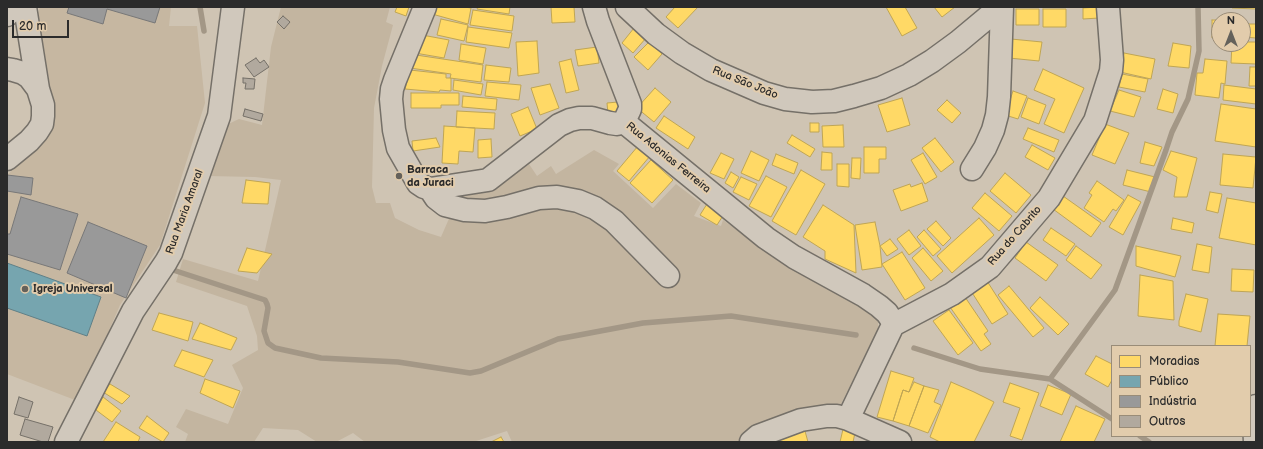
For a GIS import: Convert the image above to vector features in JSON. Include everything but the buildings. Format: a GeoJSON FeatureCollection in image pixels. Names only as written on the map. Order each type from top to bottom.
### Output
{"type":"FeatureCollection","features":[{"type":"Feature","properties":{"kind":"street"},"geometry":{"type":"LineString","coordinates":[[7,15],[9,7]]}},
{"type":"Feature","properties":{"kind":"street"},"geometry":{"type":"LineString","coordinates":[[7,159],[29,141],[37,132],[42,124],[43,116],[43,105],[38,89],[25,7]]}},
{"type":"Feature","properties":{"kind":"street","name":"Rua Maria Amaral"},"geometry":{"type":"LineString","coordinates":[[66,442],[133,311],[171,253],[219,116],[233,7]]}},
{"type":"Feature","properties":{"kind":"street"},"geometry":{"type":"LineString","coordinates":[[425,7],[395,80],[391,99],[394,130],[398,148],[418,183],[430,189],[436,198],[445,205],[465,210],[485,210],[557,197],[578,201],[595,208],[614,221],[668,276]]}},
{"type":"Feature","properties":{"kind":"street"},"geometry":{"type":"LineString","coordinates":[[594,7],[630,104],[630,110],[624,122]]}},
{"type":"Feature","properties":{"kind":"street","name":"Rua São João"},"geometry":{"type":"LineString","coordinates":[[628,7],[656,34],[682,53],[711,70],[764,93],[785,99],[812,102],[834,101],[854,96],[881,88],[909,76],[958,42],[1001,7]]}},
{"type":"Feature","properties":{"kind":"street"},"geometry":{"type":"LineString","coordinates":[[972,169],[985,148],[993,130],[997,115],[1000,97],[1001,7]]}},
{"type":"Feature","properties":{"kind":"street","name":"Rua do Cabrito"},"geometry":{"type":"LineString","coordinates":[[892,325],[952,294],[990,267],[1049,198],[1095,121],[1111,71],[1112,60],[1108,7]]}},
{"type":"Feature","properties":{"kind":"street"},"geometry":{"type":"LineString","coordinates":[[7,69],[23,73],[29,77],[38,89]]}},
{"type":"Feature","properties":{"kind":"street","name":"Rua Adonias Ferreira"},"geometry":{"type":"LineString","coordinates":[[430,189],[488,180],[559,125],[570,120],[592,118],[599,119],[610,124],[624,122],[766,238],[794,257],[863,295],[879,306],[887,313],[891,319],[892,325]]}},
{"type":"Feature","properties":{"kind":"street"},"geometry":{"type":"LineString","coordinates":[[848,419],[892,325]]}},
{"type":"Feature","properties":{"kind":"street"},"geometry":{"type":"LineString","coordinates":[[1255,442],[1254,422],[1256,406]]}},
{"type":"Feature","properties":{"kind":"street"},"geometry":{"type":"LineString","coordinates":[[751,442],[758,436],[800,420],[827,416],[837,416],[848,419],[900,442]]}},
{"type":"Feature","properties":{"kind":"shaded area"},"geometry":{"type":"Polygon","coordinates":[[[40,7],[171,7],[169,26],[197,26],[205,103],[160,245],[120,305],[102,347],[75,400],[7,374],[7,176],[36,151],[48,138],[51,128],[52,115],[50,85],[38,13],[40,7]]]}},
{"type":"Feature","properties":{"kind":"shaded area"},"geometry":{"type":"Polygon","coordinates":[[[281,7],[390,7],[386,22],[393,25],[382,66],[374,108],[372,187],[376,203],[390,203],[395,218],[419,230],[441,237],[458,198],[503,182],[529,164],[537,176],[551,166],[556,174],[594,150],[619,164],[613,171],[653,208],[676,184],[701,203],[694,216],[721,226],[723,220],[767,251],[874,315],[878,321],[878,329],[841,404],[828,404],[783,416],[756,429],[739,442],[512,442],[507,431],[473,442],[365,442],[353,433],[336,442],[317,442],[298,430],[263,428],[254,442],[185,442],[188,434],[176,427],[186,409],[228,424],[243,388],[232,365],[258,350],[257,336],[247,306],[176,282],[183,259],[258,281],[281,180],[255,177],[208,176],[224,126],[239,119],[262,125],[271,47],[281,7]]]}},
{"type":"Feature","properties":{"kind":"waterway"},"geometry":{"type":"LineString","coordinates":[[200,7],[204,31]]}},
{"type":"Feature","properties":{"kind":"waterway"},"geometry":{"type":"LineString","coordinates":[[1050,379],[1115,290],[1172,132],[1188,99],[1199,51],[1198,7]]}},
{"type":"Feature","properties":{"kind":"waterway"},"geometry":{"type":"LineString","coordinates":[[173,270],[265,300],[268,308],[264,331],[268,343],[275,348],[321,358],[398,362],[470,373],[481,371],[558,339],[643,323],[731,316],[856,335]]}},
{"type":"Feature","properties":{"kind":"waterway"},"geometry":{"type":"LineString","coordinates":[[914,348],[980,369],[1050,379],[1111,418]]}},
{"type":"Feature","properties":{"kind":"waterway"},"geometry":{"type":"LineString","coordinates":[[1142,437],[1149,442]]}},
{"type":"Feature","properties":{"kind":"place","name":"Barraca da Juraci"},"geometry":{"type":"Point","coordinates":[399,176]}},
{"type":"Feature","properties":{"kind":"place","name":"Igreja Universal"},"geometry":{"type":"Point","coordinates":[25,289]}}]}
